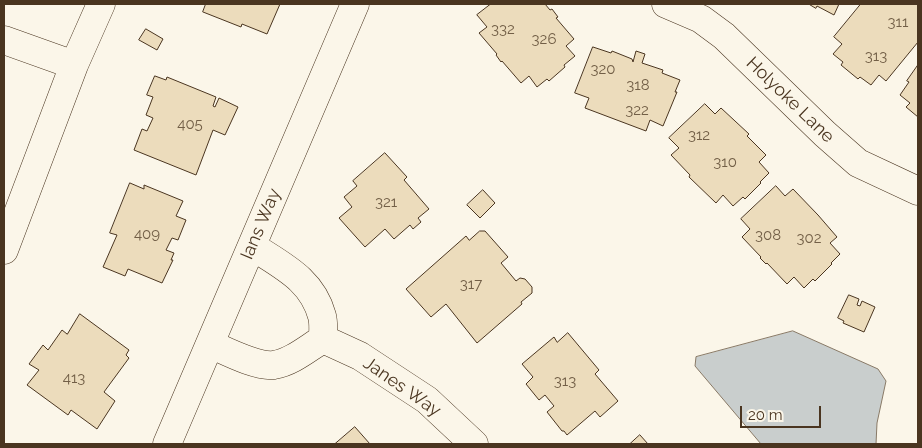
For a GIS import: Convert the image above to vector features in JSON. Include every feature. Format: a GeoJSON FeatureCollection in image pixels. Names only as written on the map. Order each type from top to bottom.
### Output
{"type":"FeatureCollection","features":[{"type":"Feature","properties":{"kind":"street"},"geometry":{"type":"LineString","coordinates":[[4,250],[74,65],[101,4]]}},
{"type":"Feature","properties":{"kind":"street","name":"Ians Way"},"geometry":{"type":"LineString","coordinates":[[167,444],[355,4]]}},
{"type":"Feature","properties":{"kind":"street","name":"Holyoke Lane"},"geometry":{"type":"LineString","coordinates":[[666,4],[701,19],[724,36],[825,134],[858,163],[918,191]]}},
{"type":"Feature","properties":{"kind":"street"},"geometry":{"type":"LineString","coordinates":[[4,40],[74,65]]}},
{"type":"Feature","properties":{"kind":"street"},"geometry":{"type":"LineString","coordinates":[[210,344],[253,362],[273,365],[292,358],[323,339],[323,317],[314,294],[300,277],[252,246]]}},
{"type":"Feature","properties":{"kind":"street","name":"Janes Way"},"geometry":{"type":"LineString","coordinates":[[323,339],[360,356],[427,400],[474,444]]}},
{"type":"Feature","properties":{"kind":"shaded area"},"geometry":{"type":"Polygon","coordinates":[[[793,331],[878,369],[886,381],[877,423],[876,444],[761,444],[695,366],[696,357],[793,331]]]}},
{"type":"Feature","properties":{"kind":"building"},"geometry":{"type":"Polygon","coordinates":[[[206,4],[280,4],[267,34],[242,24],[241,27],[203,12],[206,4]]]}},
{"type":"Feature","properties":{"kind":"building"},"geometry":{"type":"Polygon","coordinates":[[[491,4],[545,4],[550,10],[552,9],[558,17],[556,18],[574,39],[566,46],[575,56],[549,81],[547,79],[537,87],[529,76],[521,83],[501,62],[497,54],[479,33],[487,27],[477,15],[491,4]]]}},
{"type":"Feature","properties":{"kind":"building"},"geometry":{"type":"Polygon","coordinates":[[[809,4],[839,4],[834,15],[809,4]]]}},
{"type":"Feature","properties":{"kind":"building"},"geometry":{"type":"Polygon","coordinates":[[[861,4],[918,4],[918,42],[886,81],[879,75],[871,85],[860,77],[858,79],[841,65],[843,62],[833,54],[842,44],[834,37],[861,4]]]}},
{"type":"Feature","properties":{"kind":"building"},"geometry":{"type":"Polygon","coordinates":[[[146,29],[163,39],[157,50],[139,40],[146,29]]]}},
{"type":"Feature","properties":{"kind":"building"},"geometry":{"type":"Polygon","coordinates":[[[593,47],[611,53],[612,51],[632,59],[633,62],[636,51],[645,54],[642,63],[663,70],[662,73],[680,80],[663,126],[650,120],[646,131],[585,108],[589,98],[575,93],[593,47]]]}},
{"type":"Feature","properties":{"kind":"building"},"geometry":{"type":"Polygon","coordinates":[[[918,65],[918,117],[906,107],[910,103],[900,95],[918,65]]]}},
{"type":"Feature","properties":{"kind":"building"},"geometry":{"type":"Polygon","coordinates":[[[155,76],[166,80],[167,77],[216,97],[213,106],[215,107],[219,98],[238,107],[225,135],[213,130],[196,175],[134,150],[142,129],[147,131],[153,118],[146,115],[153,97],[147,95],[155,76]]]}},
{"type":"Feature","properties":{"kind":"building"},"geometry":{"type":"Polygon","coordinates":[[[705,104],[715,114],[721,108],[749,134],[747,136],[766,155],[759,162],[769,173],[745,199],[743,197],[733,206],[723,195],[716,203],[689,177],[690,175],[671,155],[679,148],[669,138],[705,104]]]}},
{"type":"Feature","properties":{"kind":"building"},"geometry":{"type":"Polygon","coordinates":[[[385,153],[407,177],[404,180],[429,209],[418,218],[421,222],[413,229],[410,225],[394,239],[385,229],[365,247],[339,218],[352,207],[344,197],[357,186],[353,181],[385,153]]]}},
{"type":"Feature","properties":{"kind":"building"},"geometry":{"type":"Polygon","coordinates":[[[130,183],[144,189],[144,185],[183,201],[176,216],[186,220],[178,240],[172,238],[166,250],[174,253],[171,260],[173,260],[162,283],[128,269],[125,276],[103,267],[117,235],[110,233],[130,183]]]}},
{"type":"Feature","properties":{"kind":"building"},"geometry":{"type":"Polygon","coordinates":[[[776,186],[785,196],[793,189],[837,237],[830,243],[840,254],[815,281],[813,279],[804,288],[794,277],[787,284],[760,258],[742,237],[750,229],[741,219],[776,186]]]}},
{"type":"Feature","properties":{"kind":"building"},"geometry":{"type":"Polygon","coordinates":[[[483,190],[495,203],[480,218],[467,205],[483,190]]]}},
{"type":"Feature","properties":{"kind":"building"},"geometry":{"type":"Polygon","coordinates":[[[480,231],[485,231],[508,257],[501,263],[516,281],[520,278],[525,279],[532,287],[532,293],[477,343],[446,304],[431,317],[406,289],[466,236],[469,240],[480,231]]]}},
{"type":"Feature","properties":{"kind":"building"},"geometry":{"type":"Polygon","coordinates":[[[849,295],[859,299],[857,305],[860,306],[862,301],[875,307],[864,332],[843,323],[844,321],[838,318],[849,295]]]}},
{"type":"Feature","properties":{"kind":"building"},"geometry":{"type":"Polygon","coordinates":[[[80,314],[129,350],[126,355],[129,358],[104,392],[115,401],[97,429],[71,410],[68,415],[27,385],[39,370],[29,364],[43,345],[48,350],[62,330],[67,334],[80,314]]]}},
{"type":"Feature","properties":{"kind":"building"},"geometry":{"type":"Polygon","coordinates":[[[568,333],[599,370],[595,374],[618,401],[600,417],[595,411],[567,435],[547,412],[554,406],[545,395],[539,400],[526,384],[533,377],[522,364],[554,337],[557,342],[568,333]]]}},
{"type":"Feature","properties":{"kind":"building"},"geometry":{"type":"Polygon","coordinates":[[[355,427],[370,444],[335,444],[355,427]]]}},
{"type":"Feature","properties":{"kind":"building"},"geometry":{"type":"Polygon","coordinates":[[[640,435],[648,444],[630,444],[640,435]]]}}]}
